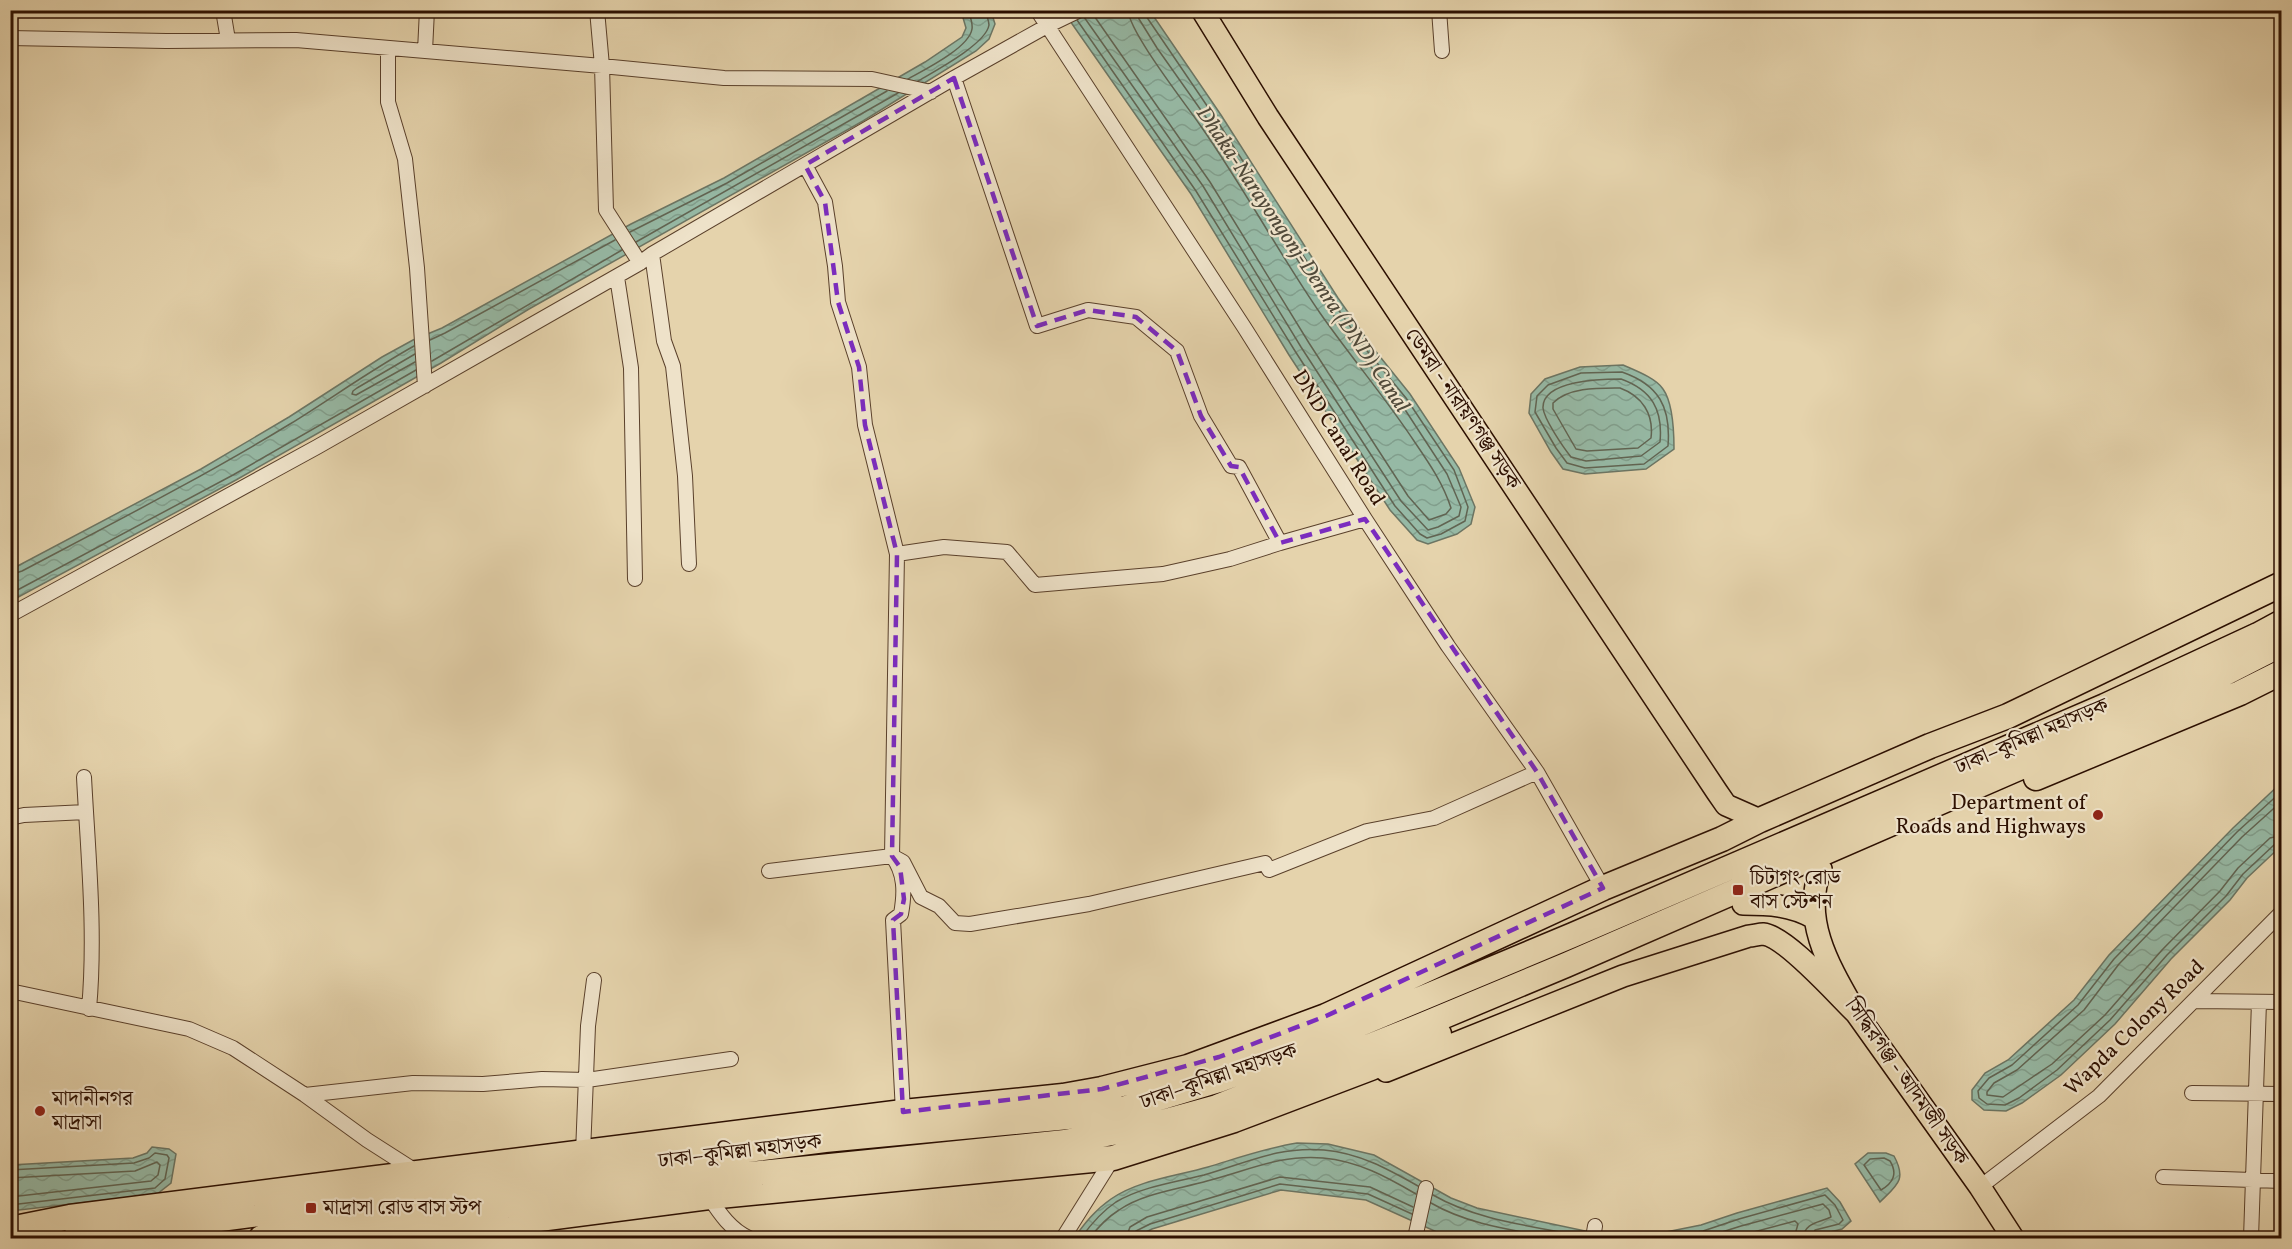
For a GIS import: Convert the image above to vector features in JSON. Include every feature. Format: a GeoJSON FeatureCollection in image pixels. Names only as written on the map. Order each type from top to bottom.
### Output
{"type":"FeatureCollection","features":[{"type":"Feature","properties":{"kind":"highway"},"geometry":{"type":"LineString","coordinates":[[10,1229],[70,1217],[418,1173],[903,1112],[1063,1096],[1113,1087],[1208,1061],[1326,1016],[1603,888],[1722,839],[1760,820],[1930,746],[2008,716],[2282,584]]}},
{"type":"Feature","properties":{"kind":"highway","name":"ঢাকা–কুমিল্লা মহাসড়ক"},"geometry":{"type":"LineString","coordinates":[[75,1239],[825,1140],[1068,1117],[1126,1108],[1219,1080],[1291,1053],[1573,935],[2105,706],[2282,622]]}},
{"type":"Feature","properties":{"kind":"highway","name":"ঢাকা–কুমিল্লা মহাসড়ক"},"geometry":{"type":"LineString","coordinates":[[261,1239],[720,1177],[1065,1142],[1148,1126],[1217,1107],[1566,965],[2148,712],[2282,644]]}},
{"type":"Feature","properties":{"kind":"highway"},"geometry":{"type":"LineString","coordinates":[[395,1239],[709,1197],[1113,1158],[1234,1120],[1371,1068],[1468,1019],[2240,693],[2282,672]]}},
{"type":"Feature","properties":{"kind":"main road","name":"ডেমরা - নারায়ণগঞ্জ সড়ক"},"geometry":{"type":"LineString","coordinates":[[1202,10],[1268,117],[1726,805]]}},
{"type":"Feature","properties":{"kind":"main road"},"geometry":{"type":"LineString","coordinates":[[1722,839],[1726,805],[1760,820]]}},
{"type":"Feature","properties":{"kind":"main road","name":"সিদ্ধিরগঞ্জ - আদমজী সড়ক"},"geometry":{"type":"LineString","coordinates":[[1821,869],[1813,899],[1814,918],[1828,962],[1856,1013],[1980,1187],[2013,1239]]}},
{"type":"Feature","properties":{"kind":"main road"},"geometry":{"type":"LineString","coordinates":[[1743,904],[1788,906],[1814,918]]}},
{"type":"Feature","properties":{"kind":"main road"},"geometry":{"type":"LineString","coordinates":[[1371,1068],[1383,1073],[1623,976],[1749,936],[1763,934],[1788,947],[1856,1013]]}},
{"type":"Feature","properties":{"kind":"street"},"geometry":{"type":"LineString","coordinates":[[223,10],[228,40]]}},
{"type":"Feature","properties":{"kind":"street"},"geometry":{"type":"LineString","coordinates":[[425,51],[427,10]]}},
{"type":"Feature","properties":{"kind":"street"},"geometry":{"type":"LineString","coordinates":[[597,10],[602,66],[606,210],[640,263]]}},
{"type":"Feature","properties":{"kind":"street","name":"DND Canal Road"},"geometry":{"type":"LineString","coordinates":[[1037,10],[1244,327],[1365,519],[1448,645],[1537,772],[1603,888]]}},
{"type":"Feature","properties":{"kind":"street"},"geometry":{"type":"LineString","coordinates":[[10,615],[425,386],[617,277],[652,254],[954,78],[1080,10]]}},
{"type":"Feature","properties":{"kind":"street"},"geometry":{"type":"LineString","coordinates":[[1439,10],[1442,51]]}},
{"type":"Feature","properties":{"kind":"street"},"geometry":{"type":"LineString","coordinates":[[10,38],[296,40],[724,78],[872,79],[931,92]]}},
{"type":"Feature","properties":{"kind":"street"},"geometry":{"type":"LineString","coordinates":[[388,49],[388,102],[405,159],[417,268],[425,386]]}},
{"type":"Feature","properties":{"kind":"street"},"geometry":{"type":"LineString","coordinates":[[954,78],[1037,326],[1088,310],[1136,317],[1177,351],[1201,416],[1231,466],[1239,467],[1280,543]]}},
{"type":"Feature","properties":{"kind":"street"},"geometry":{"type":"LineString","coordinates":[[805,165],[825,202],[838,302],[859,367],[865,425],[897,554],[891,856],[900,867],[904,899],[901,914],[893,920],[903,1112]]}},
{"type":"Feature","properties":{"kind":"street"},"geometry":{"type":"LineString","coordinates":[[652,254],[664,341],[673,366],[685,476],[689,564]]}},
{"type":"Feature","properties":{"kind":"street"},"geometry":{"type":"LineString","coordinates":[[617,277],[631,368],[634,579]]}},
{"type":"Feature","properties":{"kind":"street"},"geometry":{"type":"LineString","coordinates":[[897,554],[944,547],[1007,552],[1035,585],[1163,574],[1230,559],[1365,519]]}},
{"type":"Feature","properties":{"kind":"street"},"geometry":{"type":"LineString","coordinates":[[769,871],[891,856],[903,862],[921,897],[939,906],[955,923],[970,924],[1089,904],[1265,863],[1269,870],[1367,831],[1434,818],[1537,772]]}},
{"type":"Feature","properties":{"kind":"street"},"geometry":{"type":"LineString","coordinates":[[84,777],[93,961],[89,1009]]}},
{"type":"Feature","properties":{"kind":"street"},"geometry":{"type":"LineString","coordinates":[[10,818],[24,815],[86,812]]}},
{"type":"Feature","properties":{"kind":"street","name":"Wapda Colony Road"},"geometry":{"type":"LineString","coordinates":[[1980,1187],[2099,1096],[2282,912]]}},
{"type":"Feature","properties":{"kind":"street"},"geometry":{"type":"LineString","coordinates":[[583,1153],[588,1026],[594,980]]}},
{"type":"Feature","properties":{"kind":"street"},"geometry":{"type":"LineString","coordinates":[[10,991],[189,1029],[233,1048],[418,1173]]}},
{"type":"Feature","properties":{"kind":"street"},"geometry":{"type":"LineString","coordinates":[[2196,1001],[2282,1002]]}},
{"type":"Feature","properties":{"kind":"street"},"geometry":{"type":"LineString","coordinates":[[2251,1239],[2259,1002]]}},
{"type":"Feature","properties":{"kind":"street"},"geometry":{"type":"LineString","coordinates":[[305,1095],[413,1083],[483,1084],[542,1079],[587,1080],[731,1059]]}},
{"type":"Feature","properties":{"kind":"street"},"geometry":{"type":"LineString","coordinates":[[2192,1093],[2282,1094]]}},
{"type":"Feature","properties":{"kind":"street"},"geometry":{"type":"LineString","coordinates":[[1063,1239],[1113,1158]]}},
{"type":"Feature","properties":{"kind":"street"},"geometry":{"type":"LineString","coordinates":[[2163,1177],[2282,1181]]}},
{"type":"Feature","properties":{"kind":"street"},"geometry":{"type":"LineString","coordinates":[[1415,1239],[1426,1188]]}},
{"type":"Feature","properties":{"kind":"street"},"geometry":{"type":"LineString","coordinates":[[709,1197],[737,1233],[749,1239]]}},
{"type":"Feature","properties":{"kind":"highlighted area"},"geometry":{"type":"Polygon","coordinates":[[[954,78],[1037,326],[1088,310],[1136,317],[1177,351],[1201,416],[1231,466],[1239,467],[1280,543],[1365,519],[1537,772],[1603,888],[1326,1016],[1219,1057],[1102,1089],[903,1112],[893,920],[901,914],[904,899],[900,867],[892,856],[897,554],[865,425],[859,367],[838,302],[825,202],[805,165],[954,78]]]}},
{"type":"Feature","properties":{"kind":"water"},"geometry":{"type":"Polygon","coordinates":[[[1636,10],[1637,13],[1496,17],[1496,11],[1636,10]]]}},
{"type":"Feature","properties":{"kind":"water"},"geometry":{"type":"Polygon","coordinates":[[[961,11],[991,11],[995,24],[989,39],[976,51],[863,121],[529,309],[441,363],[236,480],[11,601],[10,570],[201,469],[289,417],[382,357],[413,340],[442,328],[631,224],[724,178],[925,62],[962,37],[966,28],[961,11]]]}},
{"type":"Feature","properties":{"kind":"water","name":"Dhaka-Narayongonj-Demra (DND) Canal"},"geometry":{"type":"Polygon","coordinates":[[[1063,11],[1150,11],[1221,115],[1338,298],[1373,348],[1410,394],[1459,468],[1475,507],[1471,524],[1457,534],[1428,544],[1417,540],[1390,510],[1289,355],[1191,194],[1063,11]]]}},
{"type":"Feature","properties":{"kind":"water"},"geometry":{"type":"Polygon","coordinates":[[[1623,365],[1650,378],[1663,389],[1671,410],[1674,449],[1646,469],[1585,474],[1563,469],[1529,413],[1531,394],[1545,379],[1580,367],[1623,365]]]}},
{"type":"Feature","properties":{"kind":"water"},"geometry":{"type":"Polygon","coordinates":[[[2281,783],[2281,846],[2247,878],[2230,900],[2171,959],[2115,1024],[2061,1075],[2022,1103],[2006,1111],[1984,1110],[1972,1100],[1972,1090],[1985,1073],[2008,1060],[2074,1000],[2109,955],[2233,828],[2281,783]]]}},
{"type":"Feature","properties":{"kind":"water"},"geometry":{"type":"Polygon","coordinates":[[[1297,1143],[1328,1144],[1374,1155],[1451,1198],[1477,1208],[1604,1235],[1656,1234],[1701,1225],[1827,1188],[1840,1202],[1851,1221],[1842,1229],[1807,1238],[1450,1238],[1366,1200],[1281,1190],[1152,1229],[1134,1238],[1074,1238],[1100,1208],[1133,1187],[1263,1150],[1297,1143]]]}},
{"type":"Feature","properties":{"kind":"water"},"geometry":{"type":"Polygon","coordinates":[[[152,1147],[169,1149],[176,1154],[171,1183],[157,1194],[11,1211],[11,1165],[133,1158],[147,1153],[152,1147]]]}},
{"type":"Feature","properties":{"kind":"water"},"geometry":{"type":"Polygon","coordinates":[[[1868,1153],[1886,1153],[1894,1156],[1900,1171],[1898,1182],[1880,1202],[1855,1164],[1868,1153]]]}},
{"type":"Feature","properties":{"kind":"place","name":"Department of Roads and Highways"},"geometry":{"type":"Point","coordinates":[2098,815]}},
{"type":"Feature","properties":{"kind":"place","name":"চিটাগং রোড বাস স্টেশন"},"geometry":{"type":"Point","coordinates":[1738,890]}},
{"type":"Feature","properties":{"kind":"place","name":"মাদানীনগর মাদ্রাসা"},"geometry":{"type":"Point","coordinates":[40,1111]}},
{"type":"Feature","properties":{"kind":"place","name":"মাদ্রাসা রোড বাস স্টপ"},"geometry":{"type":"Point","coordinates":[311,1208]}}]}
